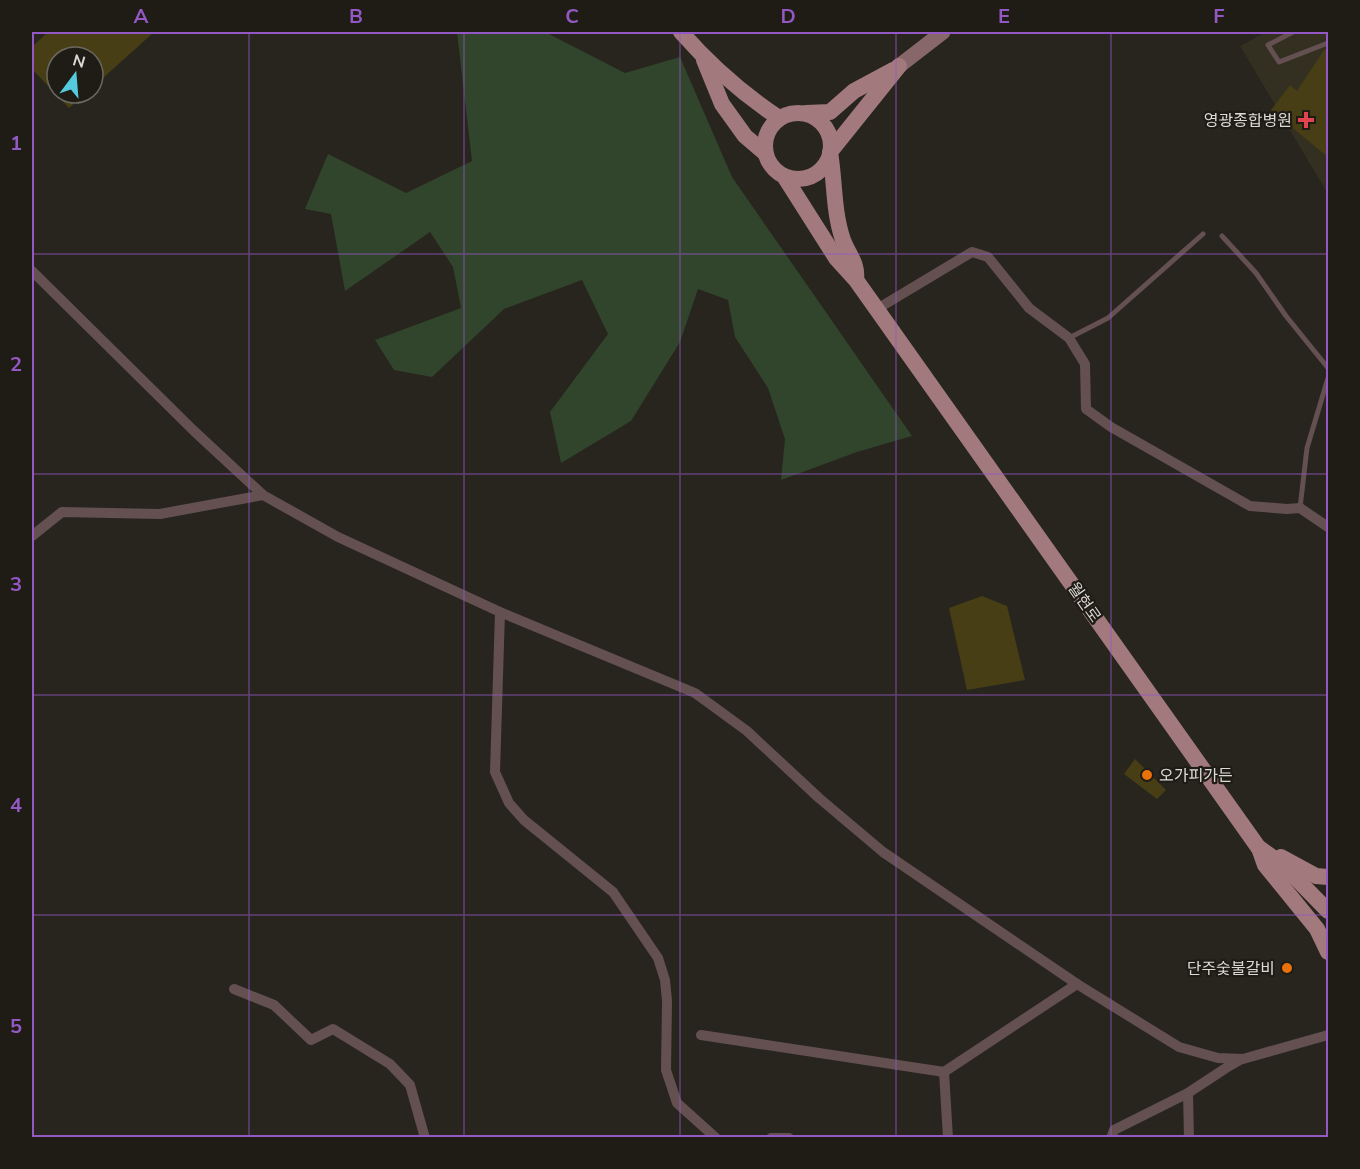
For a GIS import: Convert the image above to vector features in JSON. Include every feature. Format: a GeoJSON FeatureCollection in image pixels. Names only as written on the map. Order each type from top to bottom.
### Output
{"type":"FeatureCollection","features":[{"type":"Feature","properties":{"kind":"main road"},"geometry":{"type":"LineString","coordinates":[[681,32],[702,56],[761,106],[779,118]]}},
{"type":"Feature","properties":{"kind":"main road"},"geometry":{"type":"LineString","coordinates":[[702,56],[722,104],[745,136],[766,154],[770,163],[784,176],[794,178],[813,175],[821,169],[830,152],[899,66]]}},
{"type":"Feature","properties":{"kind":"main road"},"geometry":{"type":"LineString","coordinates":[[766,154],[767,134],[779,118],[789,114],[830,112],[854,91],[899,66]]}},
{"type":"Feature","properties":{"kind":"main road"},"geometry":{"type":"LineString","coordinates":[[799,113],[810,115],[820,121],[827,130],[834,178],[834,207],[843,241],[857,267],[856,280]]}},
{"type":"Feature","properties":{"kind":"main road","name":"월현로"},"geometry":{"type":"LineString","coordinates":[[784,176],[836,258],[856,280],[877,309],[1258,847],[1283,865],[1329,911]]}},
{"type":"Feature","properties":{"kind":"main road"},"geometry":{"type":"LineString","coordinates":[[1258,847],[1295,863],[1316,876],[1329,878]]}},
{"type":"Feature","properties":{"kind":"main road"},"geometry":{"type":"LineString","coordinates":[[1258,847],[1265,865],[1317,929],[1329,952]]}},
{"type":"Feature","properties":{"kind":"street"},"geometry":{"type":"LineString","coordinates":[[899,66],[943,32]]}},
{"type":"Feature","properties":{"kind":"street"},"geometry":{"type":"LineString","coordinates":[[877,309],[972,252],[988,257],[1029,308],[1069,338],[1085,364],[1086,409],[1102,421],[1250,506],[1300,508],[1329,527]]}},
{"type":"Feature","properties":{"kind":"street"},"geometry":{"type":"LineString","coordinates":[[32,272],[194,431],[263,495],[338,537],[500,612],[695,693],[747,731],[819,798],[883,852],[1077,984],[1179,1047],[1218,1058],[1243,1059]]}},
{"type":"Feature","properties":{"kind":"street"},"geometry":{"type":"LineString","coordinates":[[32,536],[62,512],[160,514],[263,495]]}},
{"type":"Feature","properties":{"kind":"street"},"geometry":{"type":"LineString","coordinates":[[500,612],[495,772],[509,803],[524,820],[613,892],[658,958],[665,980],[666,1070],[673,1092],[677,1103],[716,1137]]}},
{"type":"Feature","properties":{"kind":"street"},"geometry":{"type":"LineString","coordinates":[[701,1035],[944,1071],[1077,984]]}},
{"type":"Feature","properties":{"kind":"street"},"geometry":{"type":"LineString","coordinates":[[234,989],[274,1005],[311,1040],[333,1029],[390,1064],[410,1085],[425,1137]]}},
{"type":"Feature","properties":{"kind":"street"},"geometry":{"type":"LineString","coordinates":[[1111,1137],[1114,1130],[1188,1093],[1243,1059],[1329,1035]]}},
{"type":"Feature","properties":{"kind":"street"},"geometry":{"type":"LineString","coordinates":[[944,1071],[948,1137]]}},
{"type":"Feature","properties":{"kind":"street"},"geometry":{"type":"LineString","coordinates":[[1188,1093],[1189,1137]]}},
{"type":"Feature","properties":{"kind":"street"},"geometry":{"type":"LineString","coordinates":[[771,1137],[789,1137]]}},
{"type":"Feature","properties":{"kind":"lane"},"geometry":{"type":"LineString","coordinates":[[1293,32],[1268,45],[1279,62],[1329,43]]}},
{"type":"Feature","properties":{"kind":"lane"},"geometry":{"type":"LineString","coordinates":[[1069,338],[1108,318],[1203,234]]}},
{"type":"Feature","properties":{"kind":"lane"},"geometry":{"type":"LineString","coordinates":[[1222,236],[1256,273],[1286,316],[1329,368]]}},
{"type":"Feature","properties":{"kind":"lane"},"geometry":{"type":"LineString","coordinates":[[1300,508],[1307,448],[1329,378]]}},
{"type":"Feature","properties":{"kind":"shaded area","name":"영광종합병원"},"geometry":{"type":"Polygon","coordinates":[[[1266,32],[1328,32],[1328,194],[1240,46],[1266,32]]]}},
{"type":"Feature","properties":{"kind":"green space"},"geometry":{"type":"Polygon","coordinates":[[[457,32],[545,32],[625,73],[680,57],[732,177],[912,436],[857,452],[781,480],[785,439],[768,388],[735,337],[728,300],[698,289],[680,342],[631,421],[561,463],[550,412],[608,334],[582,280],[504,309],[432,377],[394,370],[375,340],[461,308],[453,267],[430,232],[345,291],[331,214],[305,209],[328,154],[406,193],[472,161],[457,32]]]}},
{"type":"Feature","properties":{"kind":"building"},"geometry":{"type":"Polygon","coordinates":[[[48,32],[154,32],[105,76],[105,45],[45,45],[45,83],[32,69],[32,47],[48,32]]]}},
{"type":"Feature","properties":{"kind":"building"},"geometry":{"type":"Polygon","coordinates":[[[1329,48],[1329,158],[1271,110],[1290,85],[1297,91],[1324,50],[1329,48]]]}},
{"type":"Feature","properties":{"kind":"building"},"geometry":{"type":"Polygon","coordinates":[[[982,596],[1007,606],[1025,680],[967,690],[949,608],[982,596]]]}},
{"type":"Feature","properties":{"kind":"building"},"geometry":{"type":"Polygon","coordinates":[[[1135,759],[1166,790],[1157,799],[1124,774],[1135,759]]]}},
{"type":"Feature","properties":{"kind":"place","name":"영광종합병원"},"geometry":{"type":"Point","coordinates":[1306,120]}},
{"type":"Feature","properties":{"kind":"place","name":"오가피가든"},"geometry":{"type":"Point","coordinates":[1147,775]}},
{"type":"Feature","properties":{"kind":"place","name":"단주숯불갈비"},"geometry":{"type":"Point","coordinates":[1287,968]}}]}
